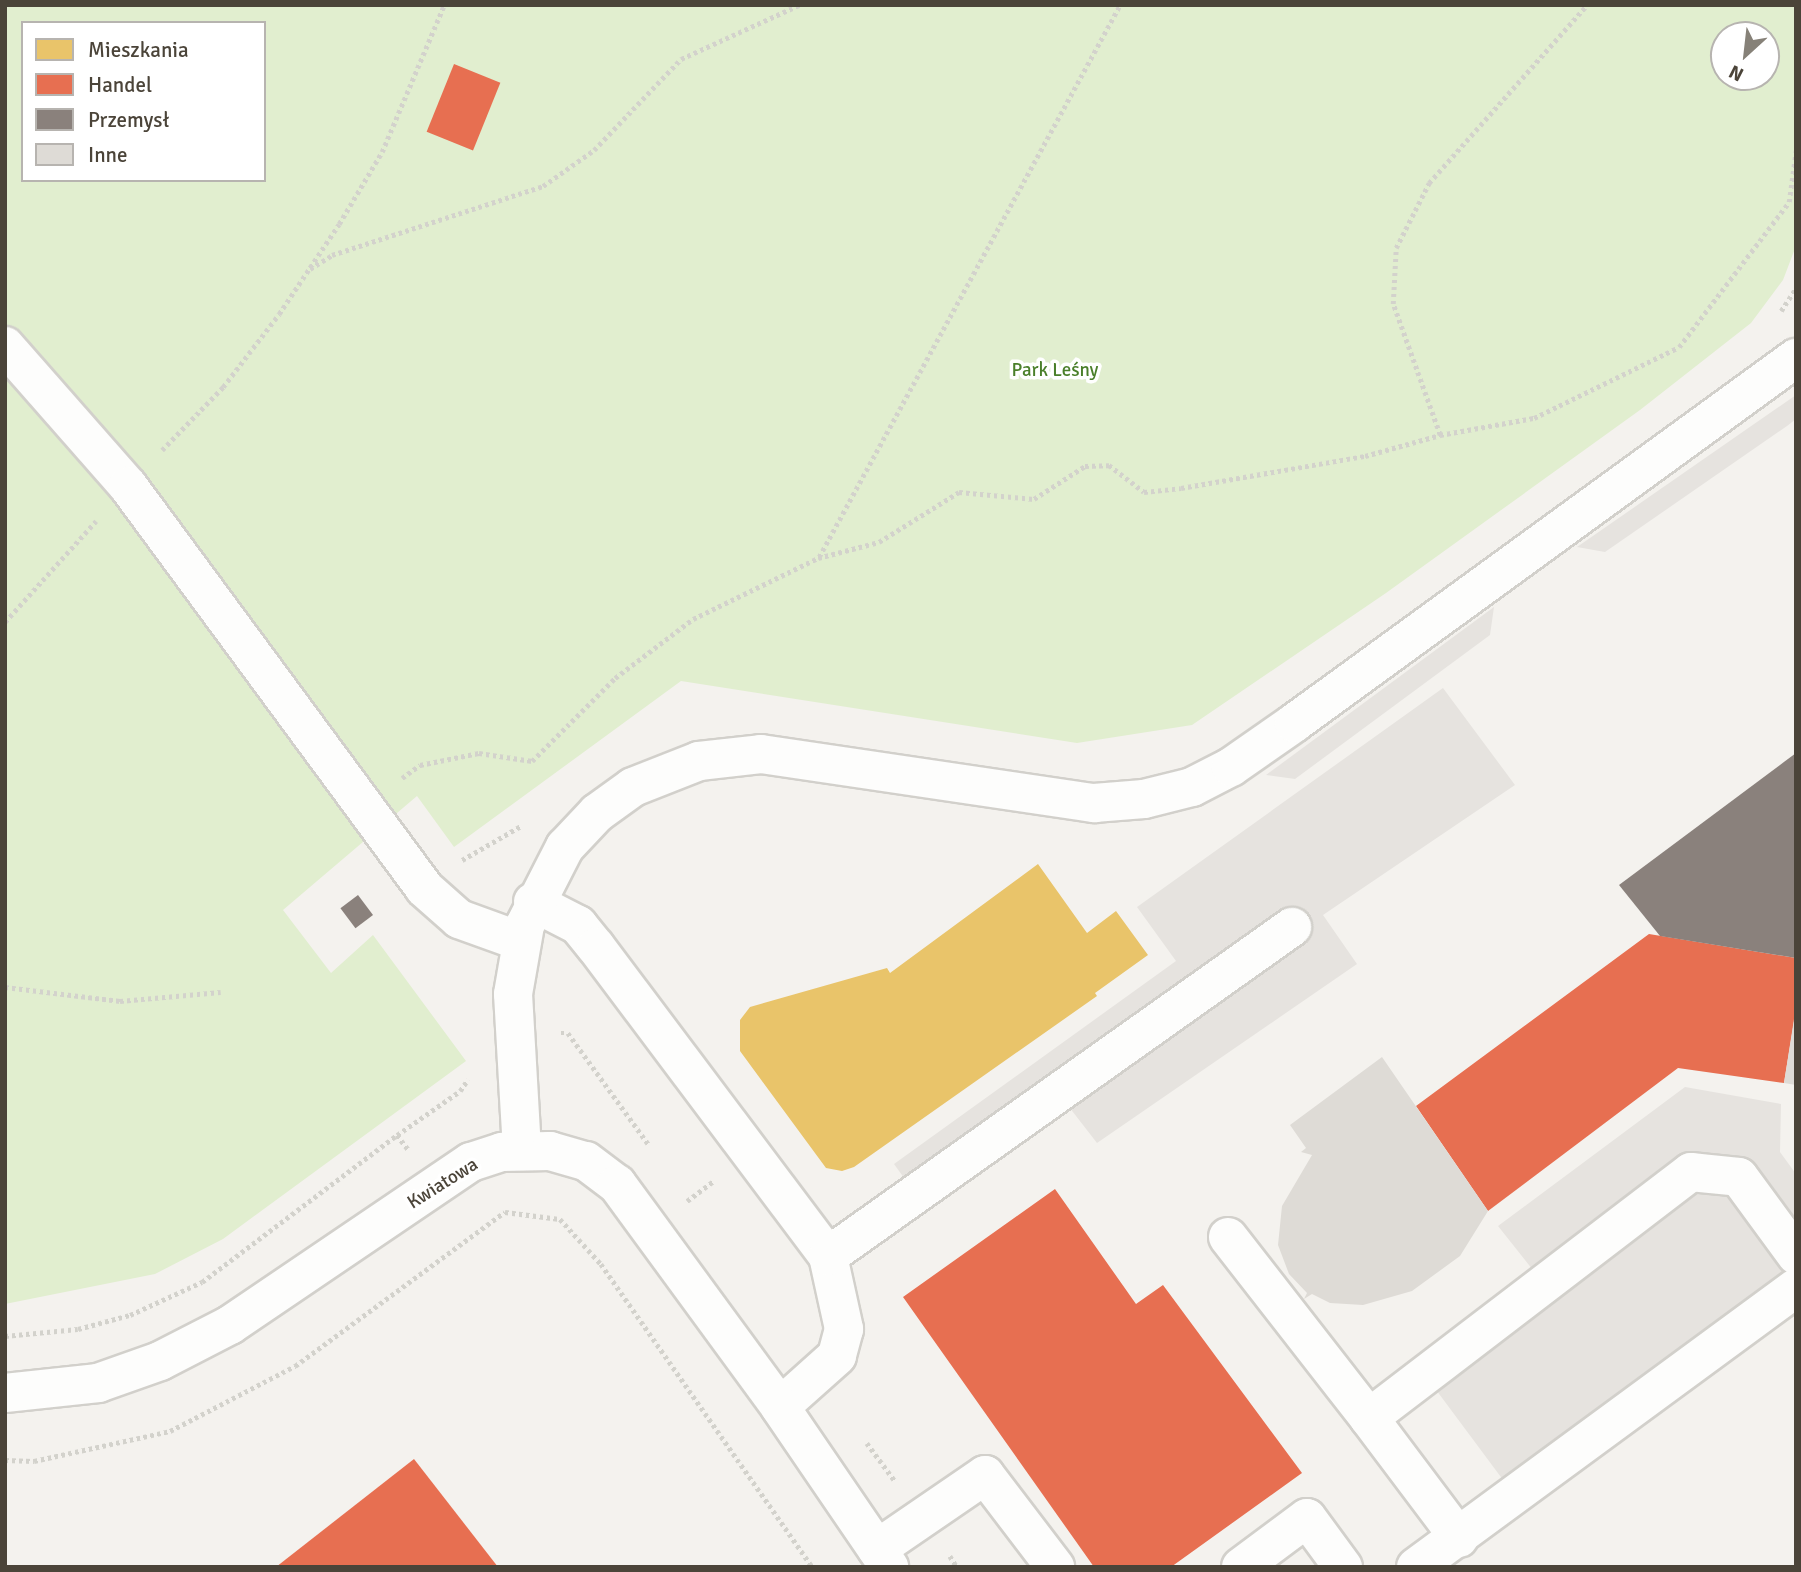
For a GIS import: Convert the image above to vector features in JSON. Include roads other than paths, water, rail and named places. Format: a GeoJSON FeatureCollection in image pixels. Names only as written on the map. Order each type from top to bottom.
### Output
{"type":"FeatureCollection","features":[{"type":"Feature","properties":{"kind":"street"},"geometry":{"type":"LineString","coordinates":[[5,346],[128,486],[362,806],[440,905],[491,934],[520,942]]}},
{"type":"Feature","properties":{"kind":"street"},"geometry":{"type":"LineString","coordinates":[[522,1150],[513,994],[520,942],[533,902],[565,847],[608,805],[654,776],[721,757],[787,756],[1094,803],[1144,799],[1192,787],[1283,731],[1796,358]]}},
{"type":"Feature","properties":{"kind":"street"},"geometry":{"type":"LineString","coordinates":[[533,902],[578,925],[828,1256],[844,1329],[837,1356],[780,1407]]}},
{"type":"Feature","properties":{"kind":"street"},"geometry":{"type":"LineString","coordinates":[[828,1256],[1292,927]]}},
{"type":"Feature","properties":{"kind":"street","name":"Kwiatowa"},"geometry":{"type":"LineString","coordinates":[[5,1393],[98,1383],[160,1361],[230,1325],[471,1163],[522,1150],[550,1151],[586,1161],[617,1184],[780,1407],[883,1558]]}},
{"type":"Feature","properties":{"kind":"street"},"geometry":{"type":"LineString","coordinates":[[1369,1418],[1691,1172],[1739,1177],[1796,1255]]}},
{"type":"Feature","properties":{"kind":"street"},"geometry":{"type":"LineString","coordinates":[[1228,1237],[1459,1538]]}},
{"type":"Feature","properties":{"kind":"street"},"geometry":{"type":"LineString","coordinates":[[1416,1567],[1796,1288]]}},
{"type":"Feature","properties":{"kind":"street"},"geometry":{"type":"LineString","coordinates":[[883,1558],[985,1475],[1055,1567]]}},
{"type":"Feature","properties":{"kind":"street"},"geometry":{"type":"LineString","coordinates":[[1241,1567],[1307,1518],[1343,1567]]}},
{"type":"Feature","properties":{"kind":"park label","name":"Park Leśny"},"geometry":{"type":"Point","coordinates":[1055,371]}}]}
